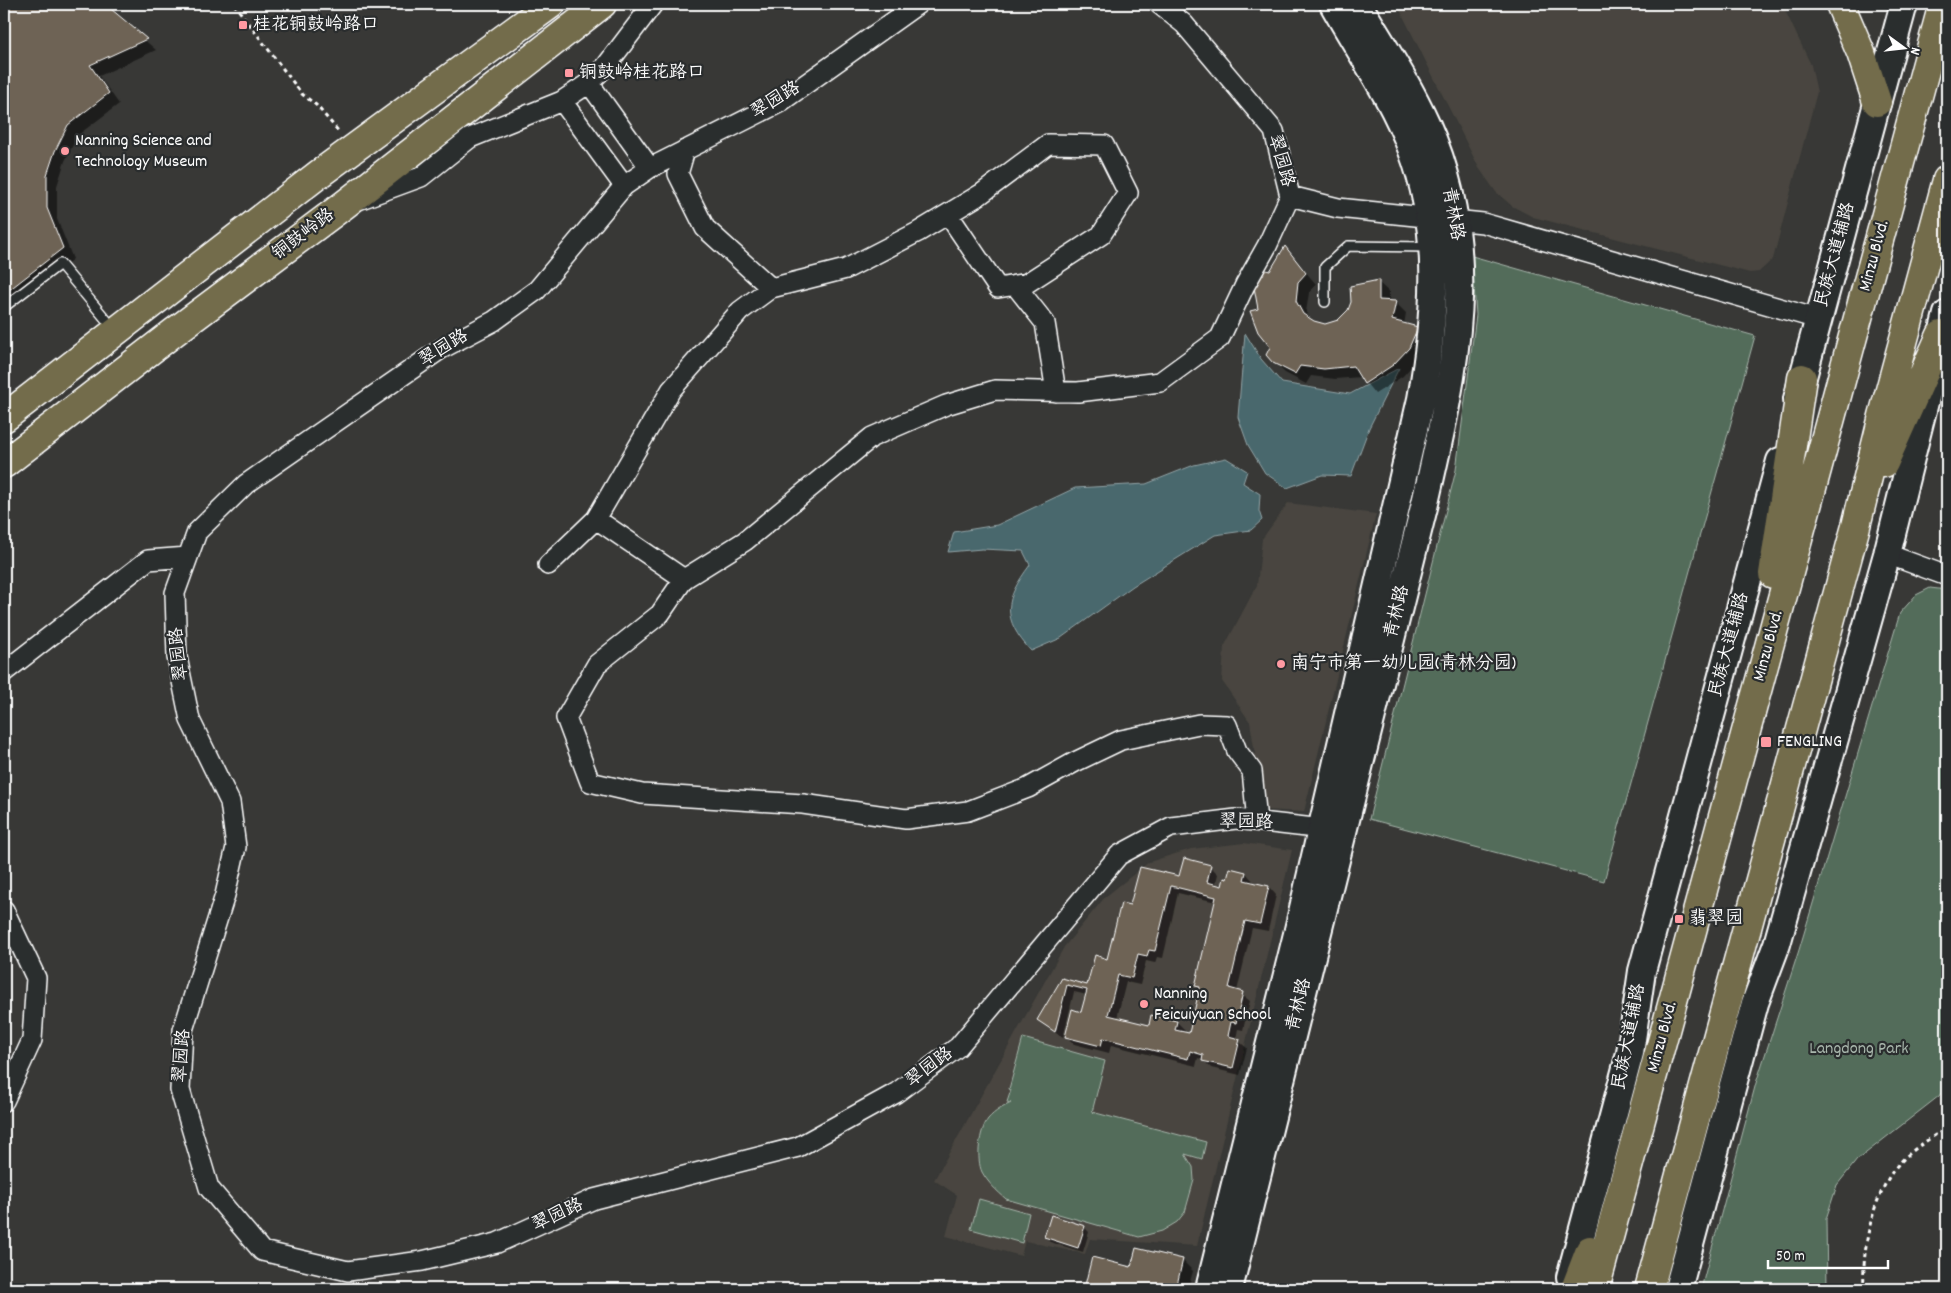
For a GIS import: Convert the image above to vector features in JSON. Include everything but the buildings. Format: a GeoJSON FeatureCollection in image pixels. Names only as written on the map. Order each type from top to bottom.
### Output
{"type":"FeatureCollection","features":[{"type":"Feature","properties":{"kind":"main road"},"geometry":{"type":"LineString","coordinates":[[4,418],[353,148],[551,4]]}},
{"type":"Feature","properties":{"kind":"main road","name":"铜鼓岭路"},"geometry":{"type":"LineString","coordinates":[[4,464],[344,206],[602,4]]}},
{"type":"Feature","properties":{"kind":"main road","name":"青林路"},"geometry":{"type":"LineString","coordinates":[[1229,1289],[1332,830],[1421,399],[1429,355],[1433,312],[1433,247],[1422,179],[1399,120],[1333,4]]}},
{"type":"Feature","properties":{"kind":"main road","name":"青林路"},"geometry":{"type":"LineString","coordinates":[[1208,1289],[1332,830],[1425,503],[1451,382],[1458,326],[1461,268],[1446,179],[1428,127],[1410,90],[1358,4]]}},
{"type":"Feature","properties":{"kind":"main road"},"geometry":{"type":"LineString","coordinates":[[1840,4],[1861,53],[1877,102]]}},
{"type":"Feature","properties":{"kind":"main road","name":"民族大道辅路"},"geometry":{"type":"LineString","coordinates":[[1566,1289],[1630,1053],[1642,971],[1904,4]]}},
{"type":"Feature","properties":{"kind":"main road","name":"Minzu Blvd."},"geometry":{"type":"LineString","coordinates":[[1595,1289],[1943,4]]}},
{"type":"Feature","properties":{"kind":"main road"},"geometry":{"type":"LineString","coordinates":[[1649,1289],[1856,526],[1883,416],[1947,180]]}},
{"type":"Feature","properties":{"kind":"main road"},"geometry":{"type":"LineString","coordinates":[[1856,526],[1944,325]]}},
{"type":"Feature","properties":{"kind":"main road"},"geometry":{"type":"LineString","coordinates":[[1678,1289],[1755,1003],[1776,944],[1887,554],[1944,325]]}},
{"type":"Feature","properties":{"kind":"main road"},"geometry":{"type":"LineString","coordinates":[[71,366],[94,395]]}},
{"type":"Feature","properties":{"kind":"main road"},"geometry":{"type":"LineString","coordinates":[[1755,699],[1802,378]]}},
{"type":"Feature","properties":{"kind":"main road"},"geometry":{"type":"LineString","coordinates":[[1575,1289],[1639,1127]]}},
{"type":"Feature","properties":{"kind":"street"},"geometry":{"type":"LineString","coordinates":[[344,206],[421,177],[470,138],[562,101],[589,83],[606,66],[653,4]]}},
{"type":"Feature","properties":{"kind":"street","name":"翠园路"},"geometry":{"type":"LineString","coordinates":[[918,4],[779,102],[650,168],[624,186],[537,290],[494,321],[440,349],[246,484],[197,532],[175,593],[177,657],[190,720],[230,802],[236,847],[225,895],[183,1030],[180,1090],[209,1188],[262,1251],[348,1271],[422,1261],[497,1243],[594,1199],[798,1147],[896,1093],[958,1047],[1119,855],[1171,827],[1236,819],[1332,830]]}},
{"type":"Feature","properties":{"kind":"street","name":"翠园路"},"geometry":{"type":"LineString","coordinates":[[1159,4],[1184,24],[1274,131],[1290,196],[1338,208],[1483,223],[1818,319]]}},
{"type":"Feature","properties":{"kind":"street"},"geometry":{"type":"LineString","coordinates":[[589,83],[650,168]]}},
{"type":"Feature","properties":{"kind":"street"},"geometry":{"type":"LineString","coordinates":[[562,101],[624,186]]}},
{"type":"Feature","properties":{"kind":"street"},"geometry":{"type":"LineString","coordinates":[[548,565],[596,519],[671,390],[740,310],[771,288],[846,269],[981,194],[1048,144],[1104,145],[1128,193],[1101,235],[1027,283],[998,288],[948,214]]}},
{"type":"Feature","properties":{"kind":"street"},"geometry":{"type":"LineString","coordinates":[[685,150],[678,174],[705,228],[771,288]]}},
{"type":"Feature","properties":{"kind":"street"},"geometry":{"type":"LineString","coordinates":[[1257,821],[1252,771],[1237,751],[1227,725],[1200,724],[1121,740],[1075,762],[1028,788],[968,811],[906,819],[803,804],[642,794],[590,782],[566,718],[597,664],[660,614],[684,579],[746,541],[872,437],[946,405],[995,390],[1078,392],[1160,382],[1220,338],[1246,284],[1268,246],[1290,196]]}},
{"type":"Feature","properties":{"kind":"street"},"geometry":{"type":"LineString","coordinates":[[1015,285],[1045,323],[1056,392]]}},
{"type":"Feature","properties":{"kind":"street"},"geometry":{"type":"LineString","coordinates":[[596,519],[684,579]]}},
{"type":"Feature","properties":{"kind":"street"},"geometry":{"type":"LineString","coordinates":[[1887,554],[1947,576]]}},
{"type":"Feature","properties":{"kind":"street"},"geometry":{"type":"LineString","coordinates":[[4,672],[148,560],[188,557]]}},
{"type":"Feature","properties":{"kind":"street"},"geometry":{"type":"LineString","coordinates":[[4,910],[36,978],[32,1040],[4,1101]]}},
{"type":"Feature","properties":{"kind":"lane"},"geometry":{"type":"LineString","coordinates":[[1325,302],[1325,267],[1348,246],[1433,247]]}},
{"type":"Feature","properties":{"kind":"lane"},"geometry":{"type":"LineString","coordinates":[[4,307],[60,264],[116,331]]}},
{"type":"Feature","properties":{"kind":"path"},"geometry":{"type":"LineString","coordinates":[[234,4],[302,94],[316,105],[353,148]]}},
{"type":"Feature","properties":{"kind":"path"},"geometry":{"type":"LineString","coordinates":[[1864,1289],[1863,1266],[1868,1235],[1878,1200],[1892,1173],[1930,1139],[1947,1128]]}},
{"type":"Feature","properties":{"kind":"shaded area"},"geometry":{"type":"Polygon","coordinates":[[[1397,4],[1782,4],[1811,65],[1817,92],[1773,259],[1759,272],[1750,273],[1533,217],[1512,206],[1496,192],[1479,168],[1397,4]]]}},
{"type":"Feature","properties":{"kind":"shaded area","name":"南宁市第一幼儿园(青林分园)"},"geometry":{"type":"Polygon","coordinates":[[[1288,503],[1376,514],[1304,812],[1264,810],[1250,722],[1222,681],[1224,647],[1257,585],[1262,539],[1288,503]]]}},
{"type":"Feature","properties":{"kind":"shaded area","name":"Nanning Feicuiyuan School"},"geometry":{"type":"Polygon","coordinates":[[[1244,843],[1292,850],[1197,1246],[1090,1239],[1085,1254],[1025,1241],[1021,1256],[946,1236],[957,1195],[934,1180],[1064,947],[1105,897],[1149,862],[1191,849],[1244,843]]]}},
{"type":"Feature","properties":{"kind":"green space"},"geometry":{"type":"Polygon","coordinates":[[[1472,256],[1755,336],[1604,881],[1369,819],[1456,470],[1476,315],[1472,256]]]}},
{"type":"Feature","properties":{"kind":"green space","name":"Langdong Park"},"geometry":{"type":"Polygon","coordinates":[[[1930,588],[1947,590],[1947,1085],[1939,1096],[1857,1160],[1837,1185],[1826,1219],[1827,1289],[1701,1289],[1756,1083],[1799,950],[1900,613],[1916,595],[1930,588]]]}},
{"type":"Feature","properties":{"kind":"green space"},"geometry":{"type":"Polygon","coordinates":[[[1023,1038],[1105,1061],[1092,1112],[1206,1142],[1202,1159],[1185,1154],[1193,1167],[1194,1180],[1185,1212],[1177,1222],[1162,1231],[1139,1237],[1006,1199],[990,1183],[982,1172],[979,1160],[982,1131],[988,1119],[996,1111],[1011,1103],[1007,1102],[1011,1090],[1009,1089],[1023,1038]]]}},
{"type":"Feature","properties":{"kind":"green space"},"geometry":{"type":"Polygon","coordinates":[[[979,1199],[1029,1213],[1022,1243],[971,1229],[979,1199]]]}},
{"type":"Feature","properties":{"kind":"water"},"geometry":{"type":"Polygon","coordinates":[[[1245,333],[1261,359],[1282,383],[1350,394],[1399,368],[1369,428],[1351,476],[1322,475],[1287,488],[1265,473],[1248,445],[1238,417],[1245,333]]]}},
{"type":"Feature","properties":{"kind":"water"},"geometry":{"type":"Polygon","coordinates":[[[1226,458],[1247,471],[1243,483],[1260,494],[1259,511],[1262,520],[1251,530],[1215,535],[1133,586],[1061,638],[1031,651],[1015,629],[1010,609],[1015,589],[1030,565],[1023,551],[982,549],[948,552],[954,532],[997,525],[1075,488],[1146,484],[1194,465],[1226,458]]]}},
{"type":"Feature","properties":{"kind":"place","name":"桂花铜鼓岭路口"},"geometry":{"type":"Point","coordinates":[243,25]}},
{"type":"Feature","properties":{"kind":"place","name":"铜鼓岭桂花路口"},"geometry":{"type":"Point","coordinates":[569,73]}},
{"type":"Feature","properties":{"kind":"place","name":"Nanning Science and Technology Museum"},"geometry":{"type":"Point","coordinates":[65,151]}},
{"type":"Feature","properties":{"kind":"place","name":"南宁市第一幼儿园(青林分园)"},"geometry":{"type":"Point","coordinates":[1281,664]}},
{"type":"Feature","properties":{"kind":"place","name":"FENGLING"},"geometry":{"type":"Point","coordinates":[1766,742]}},
{"type":"Feature","properties":{"kind":"place","name":"翡翠园"},"geometry":{"type":"Point","coordinates":[1679,919]}},
{"type":"Feature","properties":{"kind":"place","name":"Nanning Feicuiyuan School"},"geometry":{"type":"Point","coordinates":[1144,1004]}}]}
